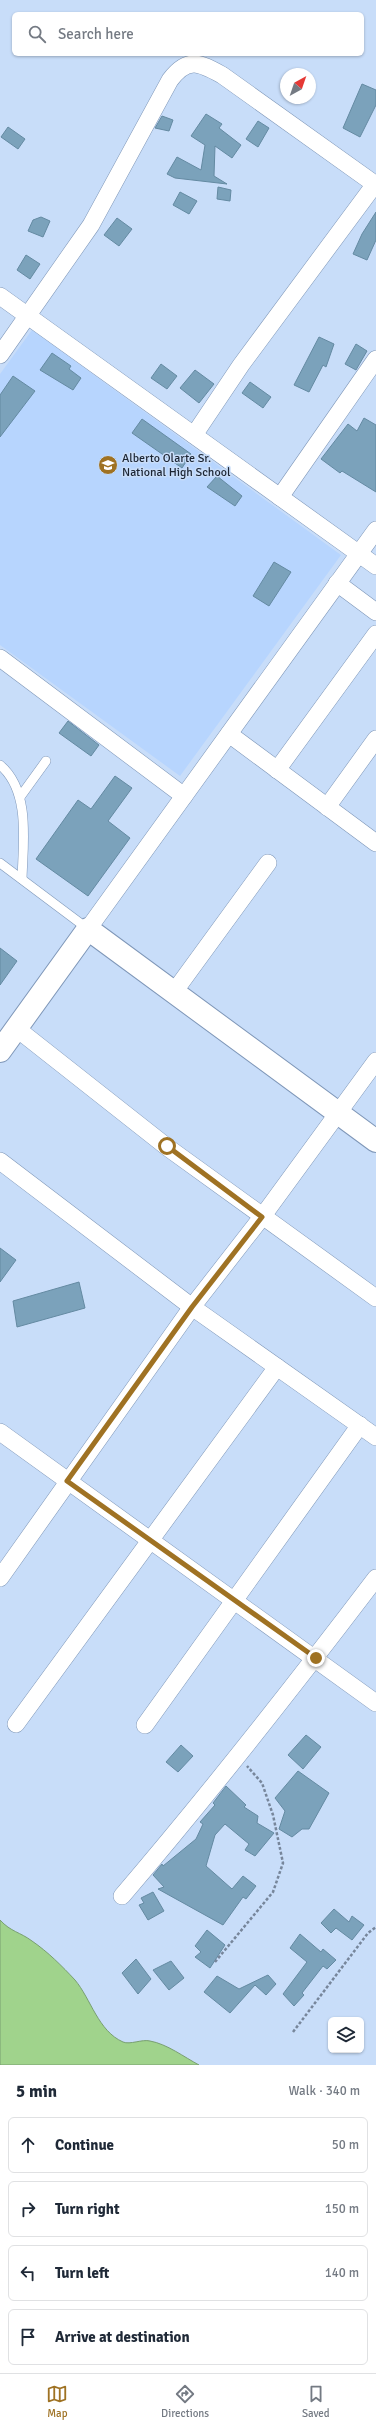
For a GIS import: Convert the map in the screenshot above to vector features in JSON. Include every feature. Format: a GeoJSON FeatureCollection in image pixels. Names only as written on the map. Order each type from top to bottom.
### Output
{"type":"FeatureCollection","features":[{"type":"Feature","properties":{"kind":"street"},"geometry":{"type":"LineString","coordinates":[[0,355],[29,316],[91,225],[170,80],[177,70],[186,65],[195,63],[205,65],[222,75],[376,184],[241,365],[194,435]]}},
{"type":"Feature","properties":{"kind":"street"},"geometry":{"type":"LineString","coordinates":[[0,296],[376,566]]}},
{"type":"Feature","properties":{"kind":"street"},"geometry":{"type":"LineString","coordinates":[[280,497],[376,359]]}},
{"type":"Feature","properties":{"kind":"street"},"geometry":{"type":"LineString","coordinates":[[0,1051],[376,530]]}},
{"type":"Feature","properties":{"kind":"street"},"geometry":{"type":"LineString","coordinates":[[338,583],[376,612]]}},
{"type":"Feature","properties":{"kind":"street"},"geometry":{"type":"LineString","coordinates":[[277,770],[376,634]]}},
{"type":"Feature","properties":{"kind":"street"},"geometry":{"type":"LineString","coordinates":[[0,658],[184,796]]}},
{"type":"Feature","properties":{"kind":"street"},"geometry":{"type":"LineString","coordinates":[[229,734],[376,843]]}},
{"type":"Feature","properties":{"kind":"street"},"geometry":{"type":"LineString","coordinates":[[327,807],[375,742]]}},
{"type":"Feature","properties":{"kind":"street"},"geometry":{"type":"LineString","coordinates":[[174,992],[268,862]]}},
{"type":"Feature","properties":{"kind":"street"},"geometry":{"type":"LineString","coordinates":[[88,929],[376,1141]]}},
{"type":"Feature","properties":{"kind":"street"},"geometry":{"type":"LineString","coordinates":[[16,1028],[91,1088],[262,1217],[376,1298]]}},
{"type":"Feature","properties":{"kind":"street"},"geometry":{"type":"LineString","coordinates":[[0,1578],[67,1481],[192,1307],[262,1217],[376,1061]]}},
{"type":"Feature","properties":{"kind":"street"},"geometry":{"type":"LineString","coordinates":[[0,1161],[192,1307],[376,1436]]}},
{"type":"Feature","properties":{"kind":"street"},"geometry":{"type":"LineString","coordinates":[[16,1724],[277,1367]]}},
{"type":"Feature","properties":{"kind":"street"},"geometry":{"type":"LineString","coordinates":[[145,1724],[360,1425]]}},
{"type":"Feature","properties":{"kind":"street"},"geometry":{"type":"LineString","coordinates":[[0,1432],[316,1658],[376,1703]]}},
{"type":"Feature","properties":{"kind":"street"},"geometry":{"type":"LineString","coordinates":[[122,1896],[316,1658],[376,1578]]}},
{"type":"Feature","properties":{"kind":"lane"},"geometry":{"type":"LineString","coordinates":[[20,797],[46,761]]}},
{"type":"Feature","properties":{"kind":"lane"},"geometry":{"type":"LineString","coordinates":[[0,766],[11,777],[20,797],[23,830],[22,879]]}},
{"type":"Feature","properties":{"kind":"lane"},"geometry":{"type":"LineString","coordinates":[[0,863],[88,929]]}},
{"type":"Feature","properties":{"kind":"path"},"geometry":{"type":"LineString","coordinates":[[215,1962],[274,1892],[283,1863],[273,1815],[262,1783],[238,1755]]}},
{"type":"Feature","properties":{"kind":"path"},"geometry":{"type":"LineString","coordinates":[[294,2032],[368,1933],[376,1927]]}},
{"type":"Feature","properties":{"kind":"shaded area","name":"Alberto Olarte Sr. National High School"},"geometry":{"type":"Polygon","coordinates":[[[32,330],[341,555],[180,776],[0,645],[0,374],[32,330]]]}},
{"type":"Feature","properties":{"kind":"shaded area"},"geometry":{"type":"Polygon","coordinates":[[[0,1920],[8,1927],[38,1945],[75,1980],[101,2023],[114,2037],[126,2043],[147,2041],[156,2043],[169,2048],[199,2065],[0,2065],[0,1920]]]}},
{"type":"Feature","properties":{"kind":"building"},"geometry":{"type":"Polygon","coordinates":[[[362,84],[376,90],[376,105],[360,137],[343,128],[362,84]]]}},
{"type":"Feature","properties":{"kind":"building"},"geometry":{"type":"Polygon","coordinates":[[[206,114],[222,124],[219,128],[241,145],[232,158],[215,146],[214,176],[227,184],[175,178],[167,174],[177,157],[201,170],[205,145],[191,136],[206,114]]]}},
{"type":"Feature","properties":{"kind":"building"},"geometry":{"type":"Polygon","coordinates":[[[162,116],[173,120],[169,131],[155,128],[162,116]]]}},
{"type":"Feature","properties":{"kind":"building"},"geometry":{"type":"Polygon","coordinates":[[[258,121],[269,128],[258,147],[246,139],[258,121]]]}},
{"type":"Feature","properties":{"kind":"building"},"geometry":{"type":"Polygon","coordinates":[[[8,127],[25,139],[18,149],[1,137],[8,127]]]}},
{"type":"Feature","properties":{"kind":"building"},"geometry":{"type":"Polygon","coordinates":[[[218,187],[231,190],[230,201],[217,199],[218,187]]]}},
{"type":"Feature","properties":{"kind":"building"},"geometry":{"type":"Polygon","coordinates":[[[180,192],[197,201],[189,214],[173,205],[180,192]]]}},
{"type":"Feature","properties":{"kind":"building"},"geometry":{"type":"Polygon","coordinates":[[[376,212],[376,240],[367,260],[353,254],[362,234],[376,212]]]}},
{"type":"Feature","properties":{"kind":"building"},"geometry":{"type":"Polygon","coordinates":[[[41,217],[50,221],[43,237],[28,231],[33,220],[41,217]]]}},
{"type":"Feature","properties":{"kind":"building"},"geometry":{"type":"Polygon","coordinates":[[[117,218],[132,229],[119,246],[104,235],[117,218]]]}},
{"type":"Feature","properties":{"kind":"building"},"geometry":{"type":"Polygon","coordinates":[[[26,255],[40,264],[30,279],[17,270],[26,255]]]}},
{"type":"Feature","properties":{"kind":"building"},"geometry":{"type":"Polygon","coordinates":[[[319,337],[334,344],[326,367],[323,365],[309,392],[294,385],[319,337]]]}},
{"type":"Feature","properties":{"kind":"building"},"geometry":{"type":"Polygon","coordinates":[[[356,344],[367,351],[356,370],[345,364],[356,344]]]}},
{"type":"Feature","properties":{"kind":"building"},"geometry":{"type":"Polygon","coordinates":[[[52,353],[71,366],[69,369],[81,378],[73,390],[40,370],[52,353]]]}},
{"type":"Feature","properties":{"kind":"building"},"geometry":{"type":"Polygon","coordinates":[[[161,364],[177,376],[167,389],[151,378],[161,364]]]}},
{"type":"Feature","properties":{"kind":"building"},"geometry":{"type":"Polygon","coordinates":[[[195,370],[214,384],[199,403],[180,388],[195,370]]]}},
{"type":"Feature","properties":{"kind":"building"},"geometry":{"type":"Polygon","coordinates":[[[13,376],[35,391],[0,437],[0,395],[13,376]]]}},
{"type":"Feature","properties":{"kind":"building"},"geometry":{"type":"Polygon","coordinates":[[[250,382],[271,397],[263,408],[242,393],[250,382]]]}},
{"type":"Feature","properties":{"kind":"building"},"geometry":{"type":"Polygon","coordinates":[[[364,418],[376,425],[376,492],[342,471],[340,473],[321,459],[348,424],[357,431],[364,418]]]}},
{"type":"Feature","properties":{"kind":"building"},"geometry":{"type":"Polygon","coordinates":[[[142,419],[191,454],[182,468],[132,433],[142,419]]]}},
{"type":"Feature","properties":{"kind":"building"},"geometry":{"type":"Polygon","coordinates":[[[217,476],[242,496],[235,506],[207,487],[217,476]]]}},
{"type":"Feature","properties":{"kind":"building"},"geometry":{"type":"Polygon","coordinates":[[[274,562],[291,572],[269,606],[253,596],[274,562]]]}},
{"type":"Feature","properties":{"kind":"building"},"geometry":{"type":"Polygon","coordinates":[[[68,721],[99,745],[91,756],[59,733],[68,721]]]}},
{"type":"Feature","properties":{"kind":"building"},"geometry":{"type":"Polygon","coordinates":[[[115,776],[132,788],[108,821],[130,838],[88,896],[36,859],[78,800],[91,809],[115,776]]]}},
{"type":"Feature","properties":{"kind":"building"},"geometry":{"type":"Polygon","coordinates":[[[0,948],[17,961],[0,985],[0,948]]]}},
{"type":"Feature","properties":{"kind":"building"},"geometry":{"type":"Polygon","coordinates":[[[0,1248],[16,1260],[0,1282],[0,1248]]]}},
{"type":"Feature","properties":{"kind":"building"},"geometry":{"type":"Polygon","coordinates":[[[79,1282],[85,1308],[17,1327],[13,1301],[79,1282]]]}},
{"type":"Feature","properties":{"kind":"building"},"geometry":{"type":"Polygon","coordinates":[[[306,1735],[321,1747],[303,1769],[288,1755],[306,1735]]]}},
{"type":"Feature","properties":{"kind":"building"},"geometry":{"type":"Polygon","coordinates":[[[181,1745],[193,1756],[178,1772],[166,1762],[181,1745]]]}},
{"type":"Feature","properties":{"kind":"building"},"geometry":{"type":"Polygon","coordinates":[[[298,1771],[329,1793],[309,1829],[302,1829],[292,1837],[279,1829],[285,1811],[275,1798],[298,1771]]]}},
{"type":"Feature","properties":{"kind":"building"},"geometry":{"type":"Polygon","coordinates":[[[226,1786],[246,1805],[244,1807],[258,1816],[257,1823],[274,1833],[255,1856],[245,1850],[249,1844],[225,1824],[215,1835],[206,1866],[232,1889],[243,1876],[256,1886],[246,1899],[243,1897],[223,1925],[158,1889],[164,1887],[153,1875],[162,1864],[163,1866],[196,1839],[203,1824],[200,1822],[215,1805],[213,1803],[226,1786]]]}},
{"type":"Feature","properties":{"kind":"building"},"geometry":{"type":"Polygon","coordinates":[[[153,1892],[164,1911],[148,1920],[139,1905],[144,1903],[141,1898],[153,1892]]]}},
{"type":"Feature","properties":{"kind":"building"},"geometry":{"type":"Polygon","coordinates":[[[334,1909],[349,1922],[352,1916],[364,1925],[352,1940],[336,1928],[331,1933],[321,1923],[334,1909]]]}},
{"type":"Feature","properties":{"kind":"building"},"geometry":{"type":"Polygon","coordinates":[[[207,1930],[225,1945],[210,1968],[195,1957],[201,1952],[195,1946],[207,1930]]]}},
{"type":"Feature","properties":{"kind":"building"},"geometry":{"type":"Polygon","coordinates":[[[300,1934],[321,1952],[323,1949],[336,1960],[327,1969],[323,1966],[302,1993],[304,1995],[294,2006],[283,1994],[307,1962],[290,1948],[300,1934]]]}},
{"type":"Feature","properties":{"kind":"building"},"geometry":{"type":"Polygon","coordinates":[[[136,1959],[151,1979],[138,1994],[122,1973],[136,1959]]]}},
{"type":"Feature","properties":{"kind":"building"},"geometry":{"type":"Polygon","coordinates":[[[171,1961],[184,1978],[169,1990],[153,1970],[171,1961]]]}},
{"type":"Feature","properties":{"kind":"building"},"geometry":{"type":"Polygon","coordinates":[[[268,1975],[276,1984],[266,1995],[255,1985],[230,2013],[204,1992],[217,1976],[239,1989],[268,1975]]]}},
{"type":"Feature","properties":{"kind":"place","name":"Alberto Olarte Sr. National High School"},"geometry":{"type":"Point","coordinates":[108,465]}},
{"type":"Feature","properties":{"kind":"route"},"geometry":{"type":"LineString","coordinates":[[167,1146],[262,1217],[192,1307],[67,1481],[316,1658]]}}]}
